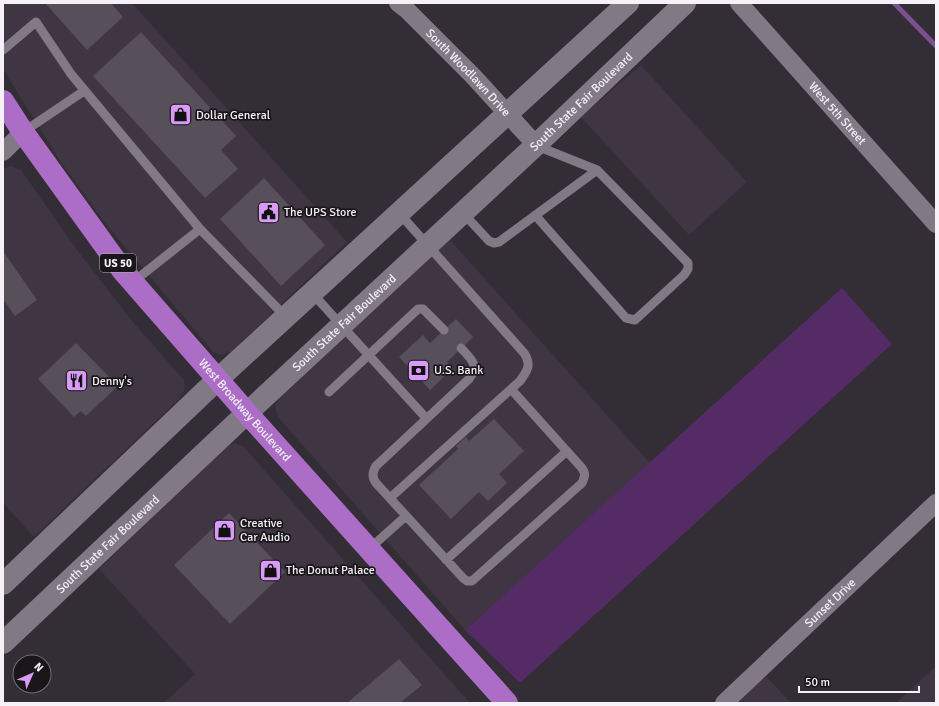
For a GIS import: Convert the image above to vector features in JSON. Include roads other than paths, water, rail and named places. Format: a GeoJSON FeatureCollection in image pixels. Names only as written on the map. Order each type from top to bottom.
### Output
{"type":"FeatureCollection","features":[{"type":"Feature","properties":{"kind":"highway","name":"West Broadway Boulevard"},"geometry":{"type":"LineString","coordinates":[[3,101],[23,132],[133,282],[247,413],[507,703]]}},
{"type":"Feature","properties":{"kind":"street","name":"South Woodlawn Drive"},"geometry":{"type":"LineString","coordinates":[[398,3],[407,10],[473,76],[536,145]]}},
{"type":"Feature","properties":{"kind":"street"},"geometry":{"type":"LineString","coordinates":[[3,584],[218,379],[628,3]]}},
{"type":"Feature","properties":{"kind":"street","name":"South State Fair Boulevard"},"geometry":{"type":"LineString","coordinates":[[3,643],[247,413],[536,145],[685,3]]}},
{"type":"Feature","properties":{"kind":"street","name":"West 5th Street"},"geometry":{"type":"LineString","coordinates":[[739,3],[936,224]]}},
{"type":"Feature","properties":{"kind":"street"},"geometry":{"type":"LineString","coordinates":[[3,152],[23,132]]}},
{"type":"Feature","properties":{"kind":"street","name":"Sunset Drive"},"geometry":{"type":"LineString","coordinates":[[724,703],[936,503]]}},
{"type":"Feature","properties":{"kind":"lane"},"geometry":{"type":"LineString","coordinates":[[3,50],[36,22],[84,91],[200,229],[286,317]]}},
{"type":"Feature","properties":{"kind":"lane"},"geometry":{"type":"LineString","coordinates":[[23,132],[84,91]]}},
{"type":"Feature","properties":{"kind":"lane"},"geometry":{"type":"LineString","coordinates":[[536,145],[597,170],[688,263],[688,269],[684,275],[635,320],[626,318],[536,215]]}},
{"type":"Feature","properties":{"kind":"lane"},"geometry":{"type":"LineString","coordinates":[[463,213],[489,241],[494,243],[499,242],[597,170]]}},
{"type":"Feature","properties":{"kind":"lane"},"geometry":{"type":"LineString","coordinates":[[390,498],[520,381],[528,370],[529,364],[528,358],[399,213]]}},
{"type":"Feature","properties":{"kind":"lane"},"geometry":{"type":"LineString","coordinates":[[133,282],[200,229]]}},
{"type":"Feature","properties":{"kind":"lane"},"geometry":{"type":"LineString","coordinates":[[312,293],[426,418]]}},
{"type":"Feature","properties":{"kind":"lane"},"geometry":{"type":"LineString","coordinates":[[329,392],[418,309],[423,309],[444,330]]}},
{"type":"Feature","properties":{"kind":"lane"},"geometry":{"type":"LineString","coordinates":[[461,348],[471,359],[475,367],[475,372],[376,466],[372,472],[376,483],[467,581],[472,581],[582,483],[585,476],[584,471],[567,451],[511,389]]}},
{"type":"Feature","properties":{"kind":"lane"},"geometry":{"type":"LineString","coordinates":[[446,560],[567,451]]}},
{"type":"Feature","properties":{"kind":"lane"},"geometry":{"type":"LineString","coordinates":[[369,549],[406,516]]}},
{"type":"Feature","properties":{"kind":"waterway"},"geometry":{"type":"LineString","coordinates":[[894,3],[936,46]]}},
{"type":"Feature","properties":{"kind":"place","name":"Dollar General"},"geometry":{"type":"Point","coordinates":[180,115]}},
{"type":"Feature","properties":{"kind":"place","name":"The UPS Store"},"geometry":{"type":"Point","coordinates":[268,212]}},
{"type":"Feature","properties":{"kind":"place","name":"U.S. Bank"},"geometry":{"type":"Point","coordinates":[418,370]}},
{"type":"Feature","properties":{"kind":"place","name":"Denny's"},"geometry":{"type":"Point","coordinates":[77,381]}},
{"type":"Feature","properties":{"kind":"place","name":"Creative Car Audio"},"geometry":{"type":"Point","coordinates":[225,530]}},
{"type":"Feature","properties":{"kind":"place","name":"The Donut Palace"},"geometry":{"type":"Point","coordinates":[270,570]}}]}
